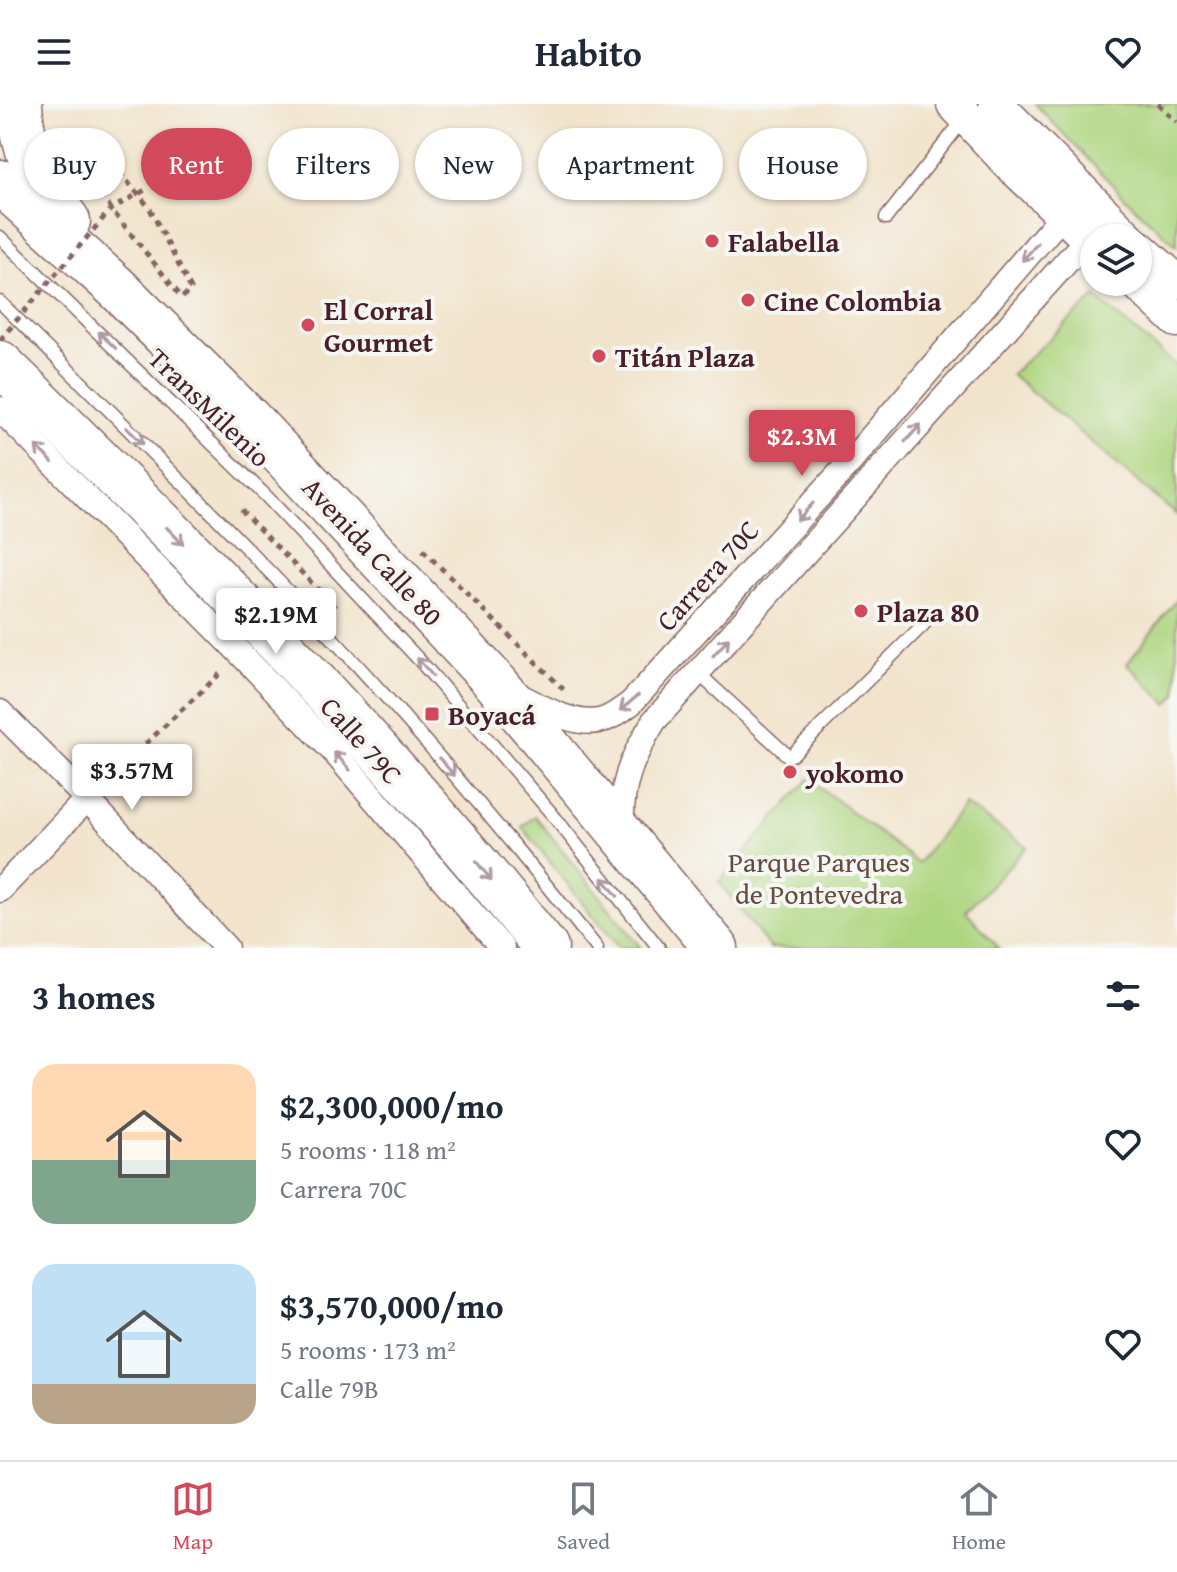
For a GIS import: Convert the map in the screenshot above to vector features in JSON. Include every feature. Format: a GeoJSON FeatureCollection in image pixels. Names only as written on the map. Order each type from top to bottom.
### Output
{"type":"FeatureCollection","features":[{"type":"Feature","properties":{"kind":"highway"},"geometry":{"type":"LineString","coordinates":[[20,104],[20,121],[27,152],[37,177],[117,288]]}},
{"type":"Feature","properties":{"kind":"highway","name":"Avenida Calle 80"},"geometry":{"type":"LineString","coordinates":[[0,182],[117,288],[249,419],[496,683],[716,948]]}},
{"type":"Feature","properties":{"kind":"highway"},"geometry":{"type":"LineString","coordinates":[[0,363],[139,499],[333,699],[478,864],[546,948]]}},
{"type":"Feature","properties":{"kind":"street"},"geometry":{"type":"LineString","coordinates":[[972,108],[1093,224]]}},
{"type":"Feature","properties":{"kind":"street","name":"Carrera 70C"},"geometry":{"type":"LineString","coordinates":[[496,683],[554,713],[585,720],[602,720],[631,703],[850,462],[1072,204]]}},
{"type":"Feature","properties":{"kind":"street","name":"Carrera 70C"},"geometry":{"type":"LineString","coordinates":[[622,832],[620,804],[625,778],[634,754],[654,721],[1080,260]]}},
{"type":"Feature","properties":{"kind":"street"},"geometry":{"type":"LineString","coordinates":[[1152,260],[1177,282]]}},
{"type":"Feature","properties":{"kind":"street"},"geometry":{"type":"LineString","coordinates":[[1151,296],[1177,320]]}},
{"type":"Feature","properties":{"kind":"street","name":"Calle 79C"},"geometry":{"type":"LineString","coordinates":[[0,409],[345,764],[502,948]]}},
{"type":"Feature","properties":{"kind":"street"},"geometry":{"type":"LineString","coordinates":[[0,712],[87,799],[222,946]]}},
{"type":"Feature","properties":{"kind":"street"},"geometry":{"type":"LineString","coordinates":[[0,890],[87,799]]}},
{"type":"Feature","properties":{"kind":"lane"},"geometry":{"type":"LineString","coordinates":[[886,218],[972,108]]}},
{"type":"Feature","properties":{"kind":"lane","name":"TransMilenio"},"geometry":{"type":"LineString","coordinates":[[0,237],[267,497],[401,640],[552,814],[659,948]]}},
{"type":"Feature","properties":{"kind":"lane"},"geometry":{"type":"LineString","coordinates":[[0,302],[231,532],[378,688],[511,840],[597,948]]}},
{"type":"Feature","properties":{"kind":"lane"},"geometry":{"type":"LineString","coordinates":[[824,440],[850,462]]}},
{"type":"Feature","properties":{"kind":"lane"},"geometry":{"type":"LineString","coordinates":[[698,673],[787,755],[792,755],[924,624]]}},
{"type":"Feature","properties":{"kind":"path"},"geometry":{"type":"LineString","coordinates":[[1158,104],[1177,122]]}},
{"type":"Feature","properties":{"kind":"path"},"geometry":{"type":"LineString","coordinates":[[106,200],[182,298],[191,289],[149,207],[125,179]]}},
{"type":"Feature","properties":{"kind":"path"},"geometry":{"type":"LineString","coordinates":[[0,340],[111,209],[141,192]]}},
{"type":"Feature","properties":{"kind":"path"},"geometry":{"type":"LineString","coordinates":[[241,510],[335,607]]}},
{"type":"Feature","properties":{"kind":"path"},"geometry":{"type":"LineString","coordinates":[[87,799],[241,654]]}},
{"type":"Feature","properties":{"kind":"green space"},"geometry":{"type":"Polygon","coordinates":[[[1035,104],[1177,104],[1177,246],[1133,206],[1035,104]]]}},
{"type":"Feature","properties":{"kind":"green space"},"geometry":{"type":"Polygon","coordinates":[[[1095,297],[1177,366],[1177,515],[1011,374],[1095,297]]]}},
{"type":"Feature","properties":{"kind":"green space"},"geometry":{"type":"Polygon","coordinates":[[[1177,599],[1177,694],[1168,704],[1127,664],[1177,599]]]}},
{"type":"Feature","properties":{"kind":"green space","name":"Parque Parques de Pontevedra"},"geometry":{"type":"Polygon","coordinates":[[[809,779],[918,863],[964,804],[1027,847],[966,911],[999,948],[770,948],[719,882],[809,779]]]}},
{"type":"Feature","properties":{"kind":"green space"},"geometry":{"type":"Polygon","coordinates":[[[535,816],[641,948],[619,948],[522,827],[535,816]]]}},
{"type":"Feature","properties":{"kind":"place","name":"Falabella"},"geometry":{"type":"Point","coordinates":[712,241]}},
{"type":"Feature","properties":{"kind":"place","name":"Cine Colombia"},"geometry":{"type":"Point","coordinates":[748,300]}},
{"type":"Feature","properties":{"kind":"place","name":"El Corral Gourmet"},"geometry":{"type":"Point","coordinates":[308,325]}},
{"type":"Feature","properties":{"kind":"place","name":"Titán Plaza"},"geometry":{"type":"Point","coordinates":[599,356]}},
{"type":"Feature","properties":{"kind":"place","name":"Plaza 80"},"geometry":{"type":"Point","coordinates":[861,611]}},
{"type":"Feature","properties":{"kind":"place","name":"Boyacá"},"geometry":{"type":"Point","coordinates":[432,714]}},
{"type":"Feature","properties":{"kind":"place","name":"yokomo"},"geometry":{"type":"Point","coordinates":[790,772]}}]}
